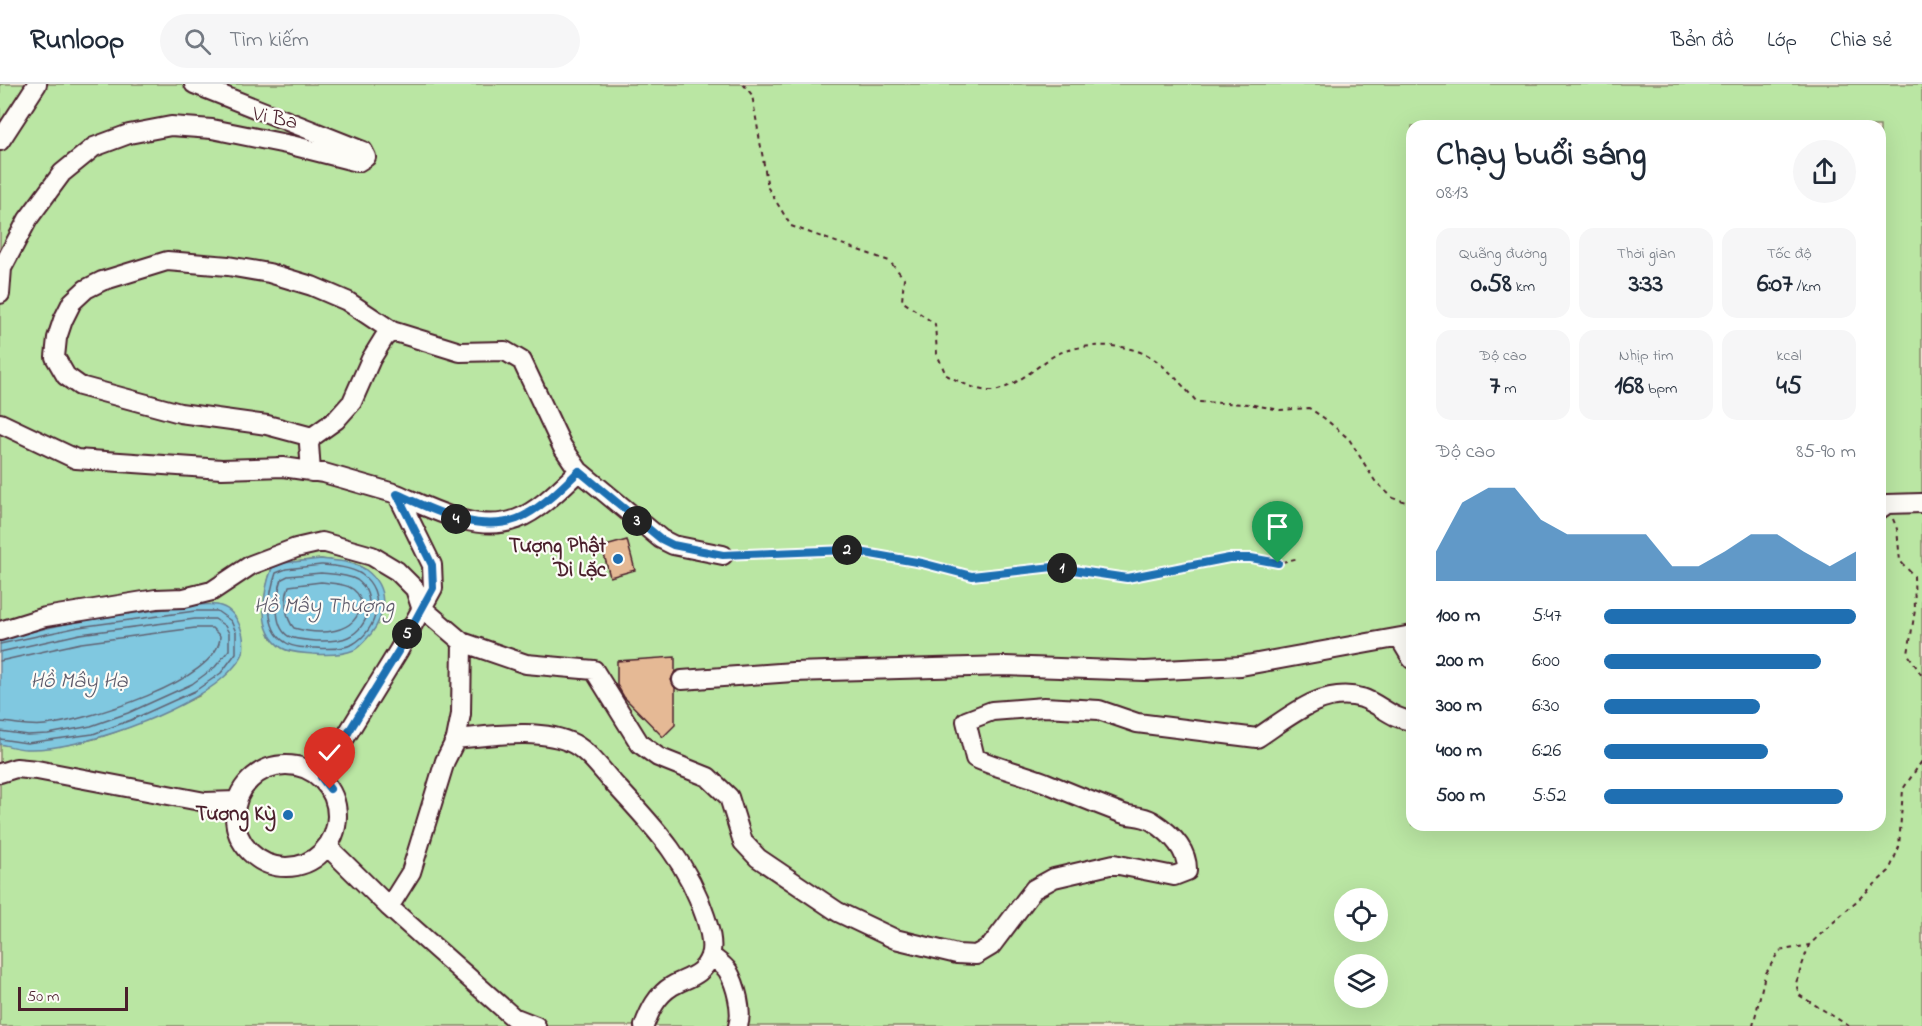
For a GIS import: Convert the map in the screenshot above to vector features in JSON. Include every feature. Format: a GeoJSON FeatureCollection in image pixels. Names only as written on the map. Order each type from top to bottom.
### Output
{"type":"FeatureCollection","features":[{"type":"Feature","properties":{"kind":"street"},"geometry":{"type":"LineString","coordinates":[[0,141],[37,84]]}},
{"type":"Feature","properties":{"kind":"street","name":"Vi Ba"},"geometry":{"type":"LineString","coordinates":[[0,294],[2,268],[28,219],[62,173],[94,147],[129,134],[171,126],[212,129],[358,162],[366,157],[363,151],[333,137],[194,84]]}},
{"type":"Feature","properties":{"kind":"street"},"geometry":{"type":"LineString","coordinates":[[312,437],[267,424],[180,413],[80,386],[66,376],[55,357],[57,338],[72,302],[86,289],[102,281],[167,261],[228,266],[269,273],[312,286],[347,301],[393,331],[460,352],[493,350],[514,355],[522,361],[562,446],[579,471],[661,539],[673,545],[723,555]]}},
{"type":"Feature","properties":{"kind":"street"},"geometry":{"type":"LineString","coordinates":[[311,472],[309,444],[312,437],[336,420],[352,402],[371,359],[384,338],[393,331]]}},
{"type":"Feature","properties":{"kind":"street"},"geometry":{"type":"LineString","coordinates":[[0,423],[76,459],[222,469],[283,467],[324,473],[397,494],[457,519],[474,523],[516,520],[536,508],[579,471]]}},
{"type":"Feature","properties":{"kind":"street"},"geometry":{"type":"LineString","coordinates":[[321,777],[399,650],[433,588],[432,565],[397,494]]}},
{"type":"Feature","properties":{"kind":"street"},"geometry":{"type":"LineString","coordinates":[[1886,507],[1922,503]]}},
{"type":"Feature","properties":{"kind":"street"},"geometry":{"type":"LineString","coordinates":[[0,631],[56,615],[156,599],[184,598],[212,591],[251,565],[296,548],[322,542],[372,556],[397,571],[415,589],[422,607],[462,642],[526,664],[594,670],[640,744],[658,757],[682,769],[708,777],[729,797],[743,842],[758,858],[838,912],[895,939],[957,954],[976,955],[991,946],[1034,889],[1054,878],[1114,864],[1174,876],[1187,871],[1188,859],[1181,847],[1151,821],[1139,816],[1123,815],[1097,802],[1075,797],[1043,782],[975,758],[966,721],[992,711],[1044,707],[1099,710],[1137,723],[1257,738],[1309,703],[1333,697],[1361,698],[1399,720],[1406,721]]}},
{"type":"Feature","properties":{"kind":"street"},"geometry":{"type":"LineString","coordinates":[[682,680],[793,672],[1005,666],[1145,671],[1241,666],[1406,637]]}},
{"type":"Feature","properties":{"kind":"street"},"geometry":{"type":"LineString","coordinates":[[389,907],[411,872],[445,761],[456,739],[461,714],[462,642]]}},
{"type":"Feature","properties":{"kind":"street"},"geometry":{"type":"LineString","coordinates":[[456,739],[519,734],[549,737],[574,744],[643,813],[674,850],[699,895],[711,932],[710,956],[699,974],[672,986],[653,1004],[644,1026]]}},
{"type":"Feature","properties":{"kind":"street"},"geometry":{"type":"LineString","coordinates":[[289,764],[306,768],[321,777],[336,803],[338,818],[335,833],[328,847],[315,859],[298,866],[280,867],[263,862],[249,851],[239,837],[235,819],[237,801],[244,786],[256,773],[272,766],[289,764]]}},
{"type":"Feature","properties":{"kind":"street"},"geometry":{"type":"LineString","coordinates":[[5,768],[205,802],[237,801]]}},
{"type":"Feature","properties":{"kind":"street"},"geometry":{"type":"LineString","coordinates":[[328,847],[389,907],[513,1017],[536,1026]]}},
{"type":"Feature","properties":{"kind":"street"},"geometry":{"type":"LineString","coordinates":[[710,956],[727,969],[735,985],[740,1019],[738,1026]]}},
{"type":"Feature","properties":{"kind":"path"},"geometry":{"type":"LineString","coordinates":[[743,84],[752,94],[768,188],[791,226],[889,261],[904,278],[902,301],[935,324],[937,354],[946,375],[969,386],[990,391],[1022,380],[1052,356],[1076,347],[1117,346],[1147,355],[1180,382],[1197,402],[1249,404],[1280,410],[1309,408],[1349,439],[1375,481],[1393,498],[1406,502]]}},
{"type":"Feature","properties":{"kind":"path"},"geometry":{"type":"LineString","coordinates":[[1886,512],[1897,529],[1900,561],[1914,576],[1915,610],[1908,654],[1922,676]]}},
{"type":"Feature","properties":{"kind":"path"},"geometry":{"type":"LineString","coordinates":[[723,555],[848,550],[922,563],[972,576],[1053,567],[1127,578],[1229,558],[1251,558],[1278,563],[1299,558]]}},
{"type":"Feature","properties":{"kind":"path"},"geometry":{"type":"LineString","coordinates":[[1849,1026],[1799,994],[1796,983],[1809,945],[1889,871],[1899,847],[1903,789],[1922,761]]}},
{"type":"Feature","properties":{"kind":"path"},"geometry":{"type":"LineString","coordinates":[[1753,1026],[1765,975],[1779,951],[1809,945]]}},
{"type":"Feature","properties":{"kind":"green space"},"geometry":{"type":"Polygon","coordinates":[[[0,84],[1922,84],[1922,1026],[0,1026],[0,744],[53,747],[78,743],[127,728],[199,696],[194,605],[78,621],[0,639],[0,84]],[[321,559],[284,563],[272,568],[265,603],[266,620],[271,638],[365,569],[355,564],[321,559]]]}},
{"type":"Feature","properties":{"kind":"water","name":"Hồ Mây Thượng"},"geometry":{"type":"Polygon","coordinates":[[[321,559],[356,565],[373,577],[383,600],[380,618],[371,634],[358,647],[349,652],[323,654],[285,650],[274,641],[265,622],[264,599],[272,568],[284,563],[321,559]]]}},
{"type":"Feature","properties":{"kind":"water","name":"Hồ Mây Hạ"},"geometry":{"type":"Polygon","coordinates":[[[194,605],[224,607],[235,617],[243,638],[243,653],[237,663],[206,691],[158,716],[74,744],[27,749],[0,744],[0,639],[78,621],[194,605]]]}},
{"type":"Feature","properties":{"kind":"building","name":"Tượng Phật Di Lặc"},"geometry":{"type":"Polygon","coordinates":[[[627,540],[635,570],[610,577],[602,547],[627,540]]]}},
{"type":"Feature","properties":{"kind":"building"},"geometry":{"type":"Polygon","coordinates":[[[675,657],[675,671],[671,680],[675,688],[675,725],[663,737],[624,697],[617,685],[617,661],[675,657]]]}},
{"type":"Feature","properties":{"kind":"place","name":"Tượng Phật Di Lặc"},"geometry":{"type":"Point","coordinates":[618,559]}},
{"type":"Feature","properties":{"kind":"place","name":"Tương Kỳ"},"geometry":{"type":"Point","coordinates":[288,815]}},
{"type":"Feature","properties":{"kind":"route"},"geometry":{"type":"LineString","coordinates":[[330,789],[321,777],[399,650],[433,588],[432,565],[397,494],[457,519],[474,523],[516,520],[536,508],[579,471],[661,539],[673,545],[723,555],[848,550],[922,563],[972,576],[1053,567],[1127,578],[1229,558],[1251,558],[1278,563]]}}]}
